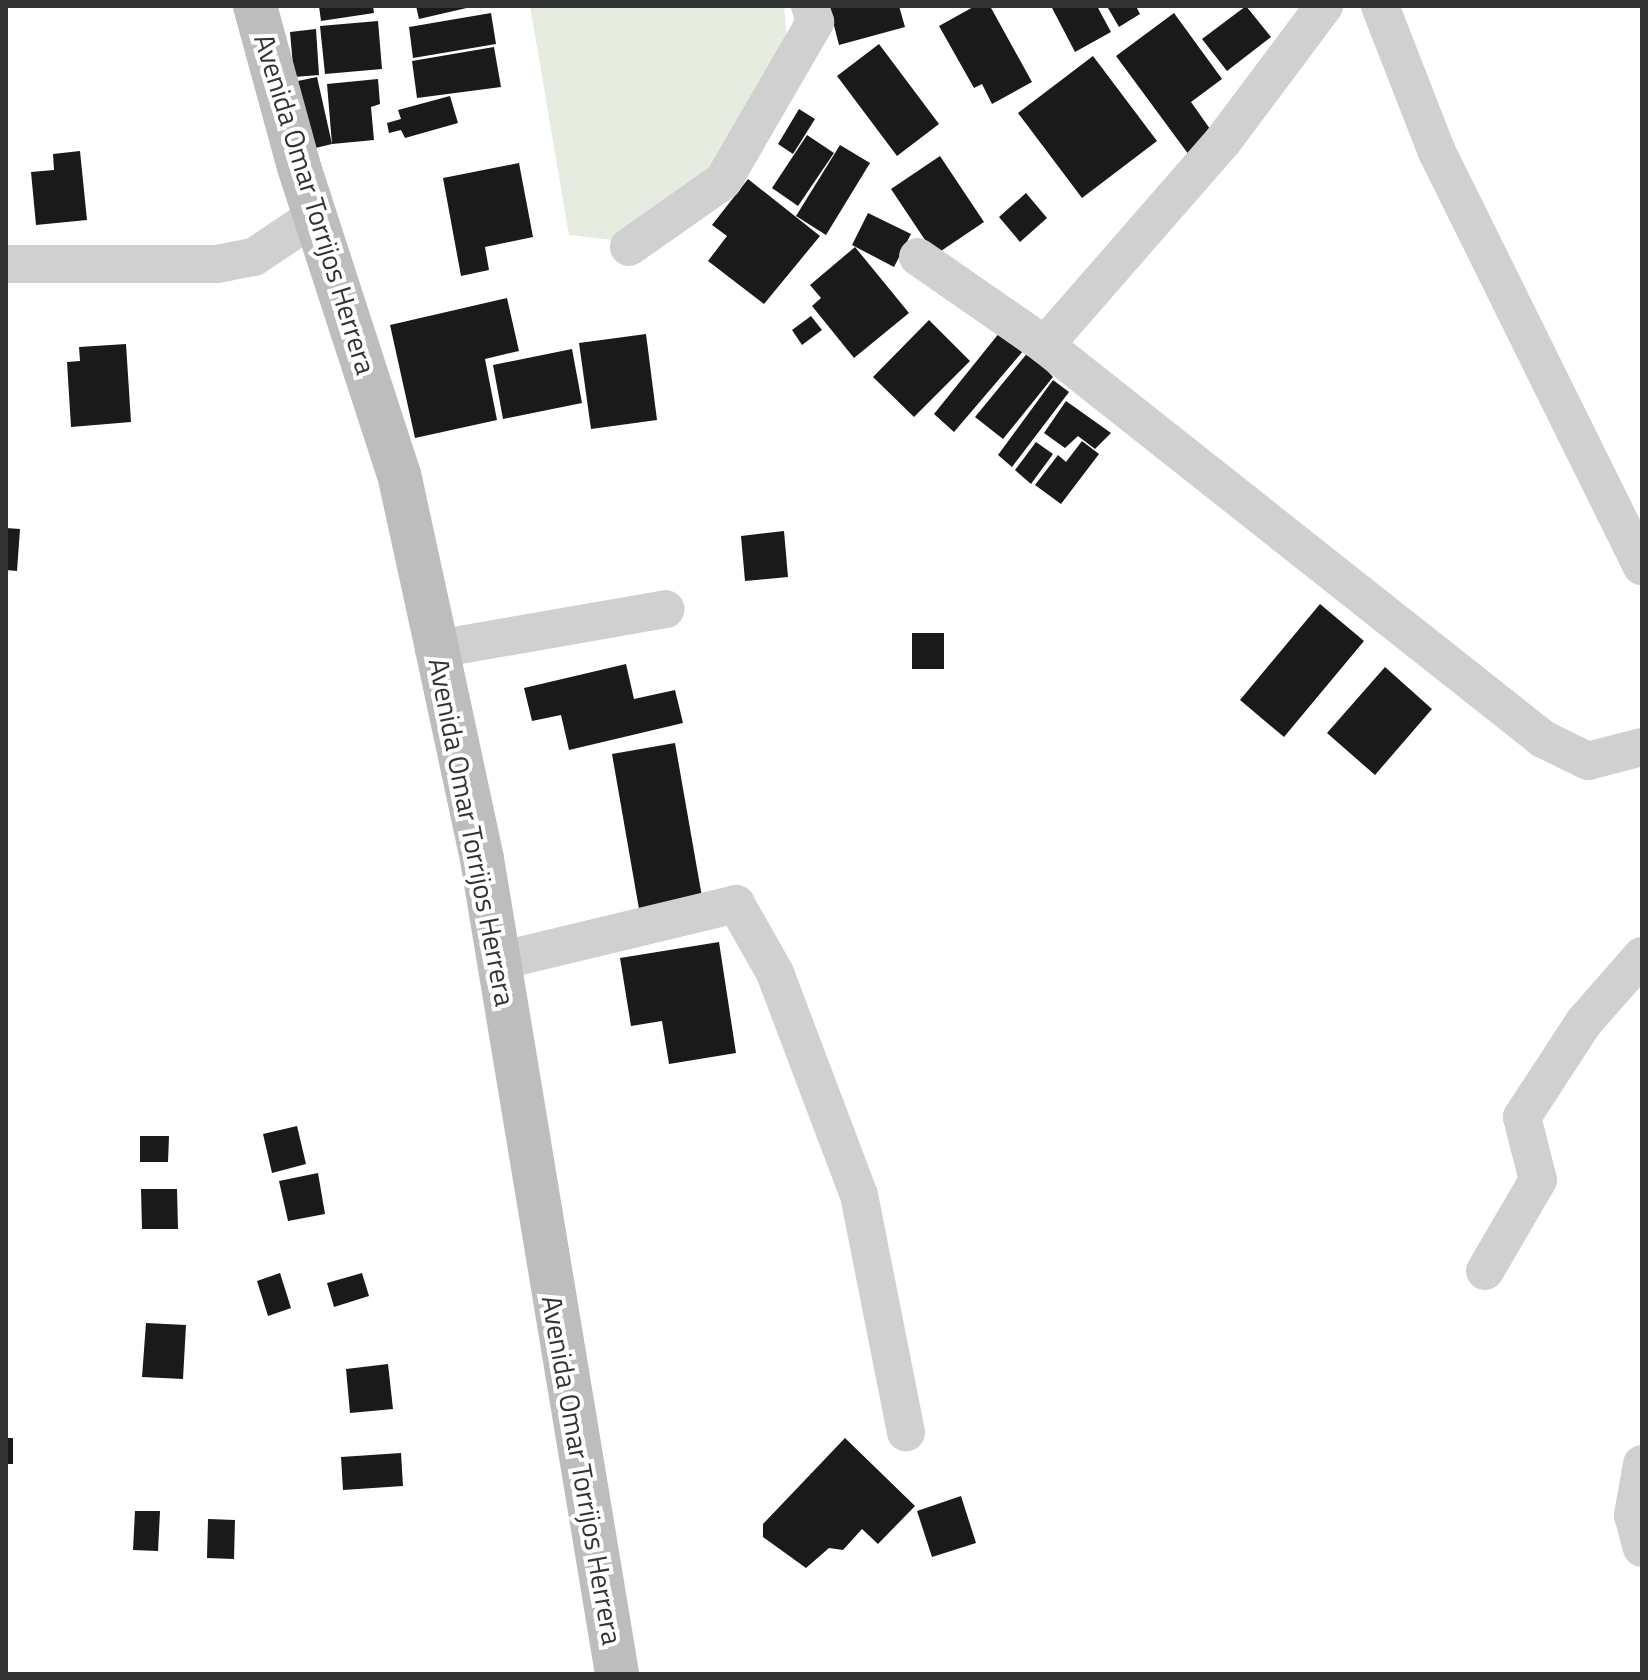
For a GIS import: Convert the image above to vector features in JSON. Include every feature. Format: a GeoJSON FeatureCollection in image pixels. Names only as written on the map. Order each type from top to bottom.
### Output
{"type":"FeatureCollection","features":[{"type":"Feature","properties":{"kind":"street","name":"Avenida Omar Torrijos Herrera"},"geometry":{"type":"LineString","coordinates":[[255,6],[315,216],[399,474],[437,649],[499,961],[617,1674]]}},
{"type":"Feature","properties":{"kind":"street"},"geometry":{"type":"LineString","coordinates":[[629,247],[723,181],[815,22],[810,6]]}},
{"type":"Feature","properties":{"kind":"street"},"geometry":{"type":"LineString","coordinates":[[1045,345],[1223,141],[1324,6]]}},
{"type":"Feature","properties":{"kind":"street"},"geometry":{"type":"LineString","coordinates":[[1380,6],[1437,152],[1642,566]]}},
{"type":"Feature","properties":{"kind":"street"},"geometry":{"type":"LineString","coordinates":[[6,264],[217,264],[254,257],[315,216]]}},
{"type":"Feature","properties":{"kind":"street"},"geometry":{"type":"LineString","coordinates":[[918,257],[1045,345],[1543,739],[1588,761],[1642,747]]}},
{"type":"Feature","properties":{"kind":"street"},"geometry":{"type":"LineString","coordinates":[[437,649],[666,609]]}},
{"type":"Feature","properties":{"kind":"street"},"geometry":{"type":"LineString","coordinates":[[499,961],[736,904],[775,973],[859,1195],[906,1432]]}},
{"type":"Feature","properties":{"kind":"street"},"geometry":{"type":"LineString","coordinates":[[1485,1271],[1538,1180],[1522,1117],[1584,1022],[1642,956]]}},
{"type":"Feature","properties":{"kind":"street"},"geometry":{"type":"LineString","coordinates":[[1642,1464],[1633,1515],[1642,1548]]}},
{"type":"Feature","properties":{"kind":"shaded area"},"geometry":{"type":"Polygon","coordinates":[[[530,6],[784,6],[788,49],[713,175],[613,240],[569,235],[530,6]]]}},
{"type":"Feature","properties":{"kind":"building"},"geometry":{"type":"Polygon","coordinates":[[[319,6],[373,6],[374,13],[321,21],[319,6]]]}},
{"type":"Feature","properties":{"kind":"building"},"geometry":{"type":"Polygon","coordinates":[[[416,6],[471,6],[471,7],[419,19],[416,6]]]}},
{"type":"Feature","properties":{"kind":"building"},"geometry":{"type":"Polygon","coordinates":[[[829,6],[899,6],[905,27],[839,45],[829,6]]]}},
{"type":"Feature","properties":{"kind":"building"},"geometry":{"type":"Polygon","coordinates":[[[975,6],[990,6],[1032,82],[992,104],[982,84],[974,88],[939,26],[975,6]]]}},
{"type":"Feature","properties":{"kind":"building"},"geometry":{"type":"Polygon","coordinates":[[[1051,6],[1097,6],[1111,32],[1075,52],[1051,6]]]}},
{"type":"Feature","properties":{"kind":"building"},"geometry":{"type":"Polygon","coordinates":[[[1136,6],[1140,14],[1119,27],[1108,8],[1136,6]]]}},
{"type":"Feature","properties":{"kind":"building"},"geometry":{"type":"Polygon","coordinates":[[[1246,6],[1271,37],[1227,71],[1202,39],[1246,6]]]}},
{"type":"Feature","properties":{"kind":"building"},"geometry":{"type":"Polygon","coordinates":[[[491,13],[496,44],[413,58],[409,27],[491,13]]]}},
{"type":"Feature","properties":{"kind":"building"},"geometry":{"type":"Polygon","coordinates":[[[1174,13],[1222,79],[1191,102],[1215,136],[1189,155],[1116,56],[1174,13]]]}},
{"type":"Feature","properties":{"kind":"building"},"geometry":{"type":"Polygon","coordinates":[[[378,21],[382,69],[325,74],[320,26],[378,21]]]}},
{"type":"Feature","properties":{"kind":"building"},"geometry":{"type":"Polygon","coordinates":[[[316,29],[319,75],[294,77],[290,32],[316,29]]]}},
{"type":"Feature","properties":{"kind":"building"},"geometry":{"type":"Polygon","coordinates":[[[879,44],[939,124],[897,156],[837,76],[879,44]]]}},
{"type":"Feature","properties":{"kind":"building"},"geometry":{"type":"Polygon","coordinates":[[[494,47],[501,87],[417,98],[412,61],[494,47]]]}},
{"type":"Feature","properties":{"kind":"building"},"geometry":{"type":"Polygon","coordinates":[[[1093,56],[1157,141],[1082,198],[1018,113],[1093,56]]]}},
{"type":"Feature","properties":{"kind":"building"},"geometry":{"type":"Polygon","coordinates":[[[317,77],[332,144],[303,151],[288,83],[317,77]]]}},
{"type":"Feature","properties":{"kind":"building"},"geometry":{"type":"Polygon","coordinates":[[[378,79],[380,104],[371,107],[374,140],[332,144],[327,84],[378,79]]]}},
{"type":"Feature","properties":{"kind":"building"},"geometry":{"type":"Polygon","coordinates":[[[450,96],[458,123],[405,138],[401,130],[389,133],[387,123],[401,119],[398,110],[450,96]]]}},
{"type":"Feature","properties":{"kind":"building"},"geometry":{"type":"Polygon","coordinates":[[[799,109],[815,119],[793,154],[778,144],[799,109]]]}},
{"type":"Feature","properties":{"kind":"building"},"geometry":{"type":"Polygon","coordinates":[[[807,135],[834,153],[798,206],[772,188],[807,135]]]}},
{"type":"Feature","properties":{"kind":"building"},"geometry":{"type":"Polygon","coordinates":[[[840,145],[870,163],[826,235],[796,216],[840,145]]]}},
{"type":"Feature","properties":{"kind":"building"},"geometry":{"type":"Polygon","coordinates":[[[80,151],[87,220],[36,225],[31,172],[54,170],[53,154],[80,151]]]}},
{"type":"Feature","properties":{"kind":"building"},"geometry":{"type":"Polygon","coordinates":[[[940,156],[984,222],[935,255],[891,189],[940,156]]]}},
{"type":"Feature","properties":{"kind":"building"},"geometry":{"type":"Polygon","coordinates":[[[519,163],[533,237],[485,247],[489,270],[461,276],[443,178],[519,163]]]}},
{"type":"Feature","properties":{"kind":"building"},"geometry":{"type":"Polygon","coordinates":[[[748,179],[820,236],[764,304],[708,261],[727,236],[712,225],[748,179]]]}},
{"type":"Feature","properties":{"kind":"building"},"geometry":{"type":"Polygon","coordinates":[[[1026,193],[1047,218],[1020,242],[999,217],[1026,193]]]}},
{"type":"Feature","properties":{"kind":"building"},"geometry":{"type":"Polygon","coordinates":[[[868,213],[911,234],[894,267],[852,245],[868,213]]]}},
{"type":"Feature","properties":{"kind":"building"},"geometry":{"type":"Polygon","coordinates":[[[855,247],[909,313],[854,358],[812,306],[821,298],[810,285],[855,247]]]}},
{"type":"Feature","properties":{"kind":"building"},"geometry":{"type":"Polygon","coordinates":[[[507,298],[519,351],[485,359],[497,420],[415,438],[390,325],[507,298]]]}},
{"type":"Feature","properties":{"kind":"building"},"geometry":{"type":"Polygon","coordinates":[[[811,316],[822,330],[802,345],[792,330],[811,316]]]}},
{"type":"Feature","properties":{"kind":"building"},"geometry":{"type":"Polygon","coordinates":[[[929,320],[970,361],[914,417],[873,377],[929,320]]]}},
{"type":"Feature","properties":{"kind":"building"},"geometry":{"type":"Polygon","coordinates":[[[1000,332],[1024,350],[954,432],[934,414],[1000,332]]]}},
{"type":"Feature","properties":{"kind":"building"},"geometry":{"type":"Polygon","coordinates":[[[646,334],[657,420],[591,429],[579,343],[646,334]]]}},
{"type":"Feature","properties":{"kind":"building"},"geometry":{"type":"Polygon","coordinates":[[[126,344],[131,422],[71,427],[67,362],[80,361],[79,347],[126,344]]]}},
{"type":"Feature","properties":{"kind":"building"},"geometry":{"type":"Polygon","coordinates":[[[572,349],[582,403],[503,419],[493,365],[572,349]]]}},
{"type":"Feature","properties":{"kind":"building"},"geometry":{"type":"Polygon","coordinates":[[[1029,351],[1053,377],[1003,439],[975,417],[1029,351]]]}},
{"type":"Feature","properties":{"kind":"building"},"geometry":{"type":"Polygon","coordinates":[[[1053,380],[1069,392],[1012,467],[998,455],[1053,380]]]}},
{"type":"Feature","properties":{"kind":"building"},"geometry":{"type":"Polygon","coordinates":[[[1066,401],[1111,433],[1095,449],[1078,436],[1065,448],[1044,433],[1066,401]]]}},
{"type":"Feature","properties":{"kind":"building"},"geometry":{"type":"Polygon","coordinates":[[[1082,441],[1099,454],[1061,504],[1035,485],[1058,455],[1066,462],[1082,441]]]}},
{"type":"Feature","properties":{"kind":"building"},"geometry":{"type":"Polygon","coordinates":[[[1036,442],[1053,454],[1031,484],[1015,470],[1036,442]]]}},
{"type":"Feature","properties":{"kind":"building"},"geometry":{"type":"Polygon","coordinates":[[[6,528],[20,529],[17,571],[6,570],[6,528]]]}},
{"type":"Feature","properties":{"kind":"building"},"geometry":{"type":"Polygon","coordinates":[[[784,531],[788,577],[745,581],[741,536],[784,531]]]}},
{"type":"Feature","properties":{"kind":"building"},"geometry":{"type":"Polygon","coordinates":[[[1320,604],[1364,641],[1284,737],[1240,700],[1320,604]]]}},
{"type":"Feature","properties":{"kind":"building"},"geometry":{"type":"Polygon","coordinates":[[[912,633],[944,633],[944,669],[912,669],[912,633]]]}},
{"type":"Feature","properties":{"kind":"building"},"geometry":{"type":"Polygon","coordinates":[[[626,664],[634,699],[675,690],[683,723],[569,750],[561,715],[532,721],[524,688],[626,664]]]}},
{"type":"Feature","properties":{"kind":"building"},"geometry":{"type":"Polygon","coordinates":[[[1385,667],[1432,709],[1375,775],[1327,733],[1385,667]]]}},
{"type":"Feature","properties":{"kind":"building"},"geometry":{"type":"Polygon","coordinates":[[[675,743],[702,897],[639,909],[612,754],[675,743]]]}},
{"type":"Feature","properties":{"kind":"building"},"geometry":{"type":"Polygon","coordinates":[[[719,942],[736,1053],[669,1064],[662,1021],[631,1026],[620,958],[719,942]]]}},
{"type":"Feature","properties":{"kind":"building"},"geometry":{"type":"Polygon","coordinates":[[[297,1126],[306,1164],[272,1173],[263,1134],[297,1126]]]}},
{"type":"Feature","properties":{"kind":"building"},"geometry":{"type":"Polygon","coordinates":[[[140,1136],[169,1136],[168,1162],[140,1162],[140,1136]]]}},
{"type":"Feature","properties":{"kind":"building"},"geometry":{"type":"Polygon","coordinates":[[[318,1173],[325,1214],[288,1221],[279,1181],[318,1173]]]}},
{"type":"Feature","properties":{"kind":"building"},"geometry":{"type":"Polygon","coordinates":[[[141,1189],[177,1189],[178,1229],[142,1229],[141,1189]]]}},
{"type":"Feature","properties":{"kind":"building"},"geometry":{"type":"Polygon","coordinates":[[[280,1273],[291,1308],[268,1316],[257,1281],[280,1273]]]}},
{"type":"Feature","properties":{"kind":"building"},"geometry":{"type":"Polygon","coordinates":[[[362,1273],[369,1296],[334,1307],[327,1283],[362,1273]]]}},
{"type":"Feature","properties":{"kind":"building"},"geometry":{"type":"Polygon","coordinates":[[[146,1323],[186,1325],[183,1379],[142,1377],[146,1323]]]}},
{"type":"Feature","properties":{"kind":"building"},"geometry":{"type":"Polygon","coordinates":[[[388,1364],[393,1409],[350,1413],[346,1369],[388,1364]]]}},
{"type":"Feature","properties":{"kind":"building"},"geometry":{"type":"Polygon","coordinates":[[[6,1438],[13,1438],[13,1464],[6,1464],[6,1438]]]}},
{"type":"Feature","properties":{"kind":"building"},"geometry":{"type":"Polygon","coordinates":[[[845,1438],[915,1506],[878,1544],[862,1529],[843,1550],[829,1548],[806,1568],[763,1537],[763,1524],[845,1438]]]}},
{"type":"Feature","properties":{"kind":"building"},"geometry":{"type":"Polygon","coordinates":[[[401,1453],[403,1486],[343,1490],[341,1457],[401,1453]]]}},
{"type":"Feature","properties":{"kind":"building"},"geometry":{"type":"Polygon","coordinates":[[[961,1496],[976,1543],[932,1557],[917,1511],[961,1496]]]}},
{"type":"Feature","properties":{"kind":"building"},"geometry":{"type":"Polygon","coordinates":[[[135,1511],[160,1511],[158,1551],[133,1550],[135,1511]]]}},
{"type":"Feature","properties":{"kind":"building"},"geometry":{"type":"Polygon","coordinates":[[[208,1519],[235,1520],[234,1559],[207,1558],[208,1519]]]}}]}
